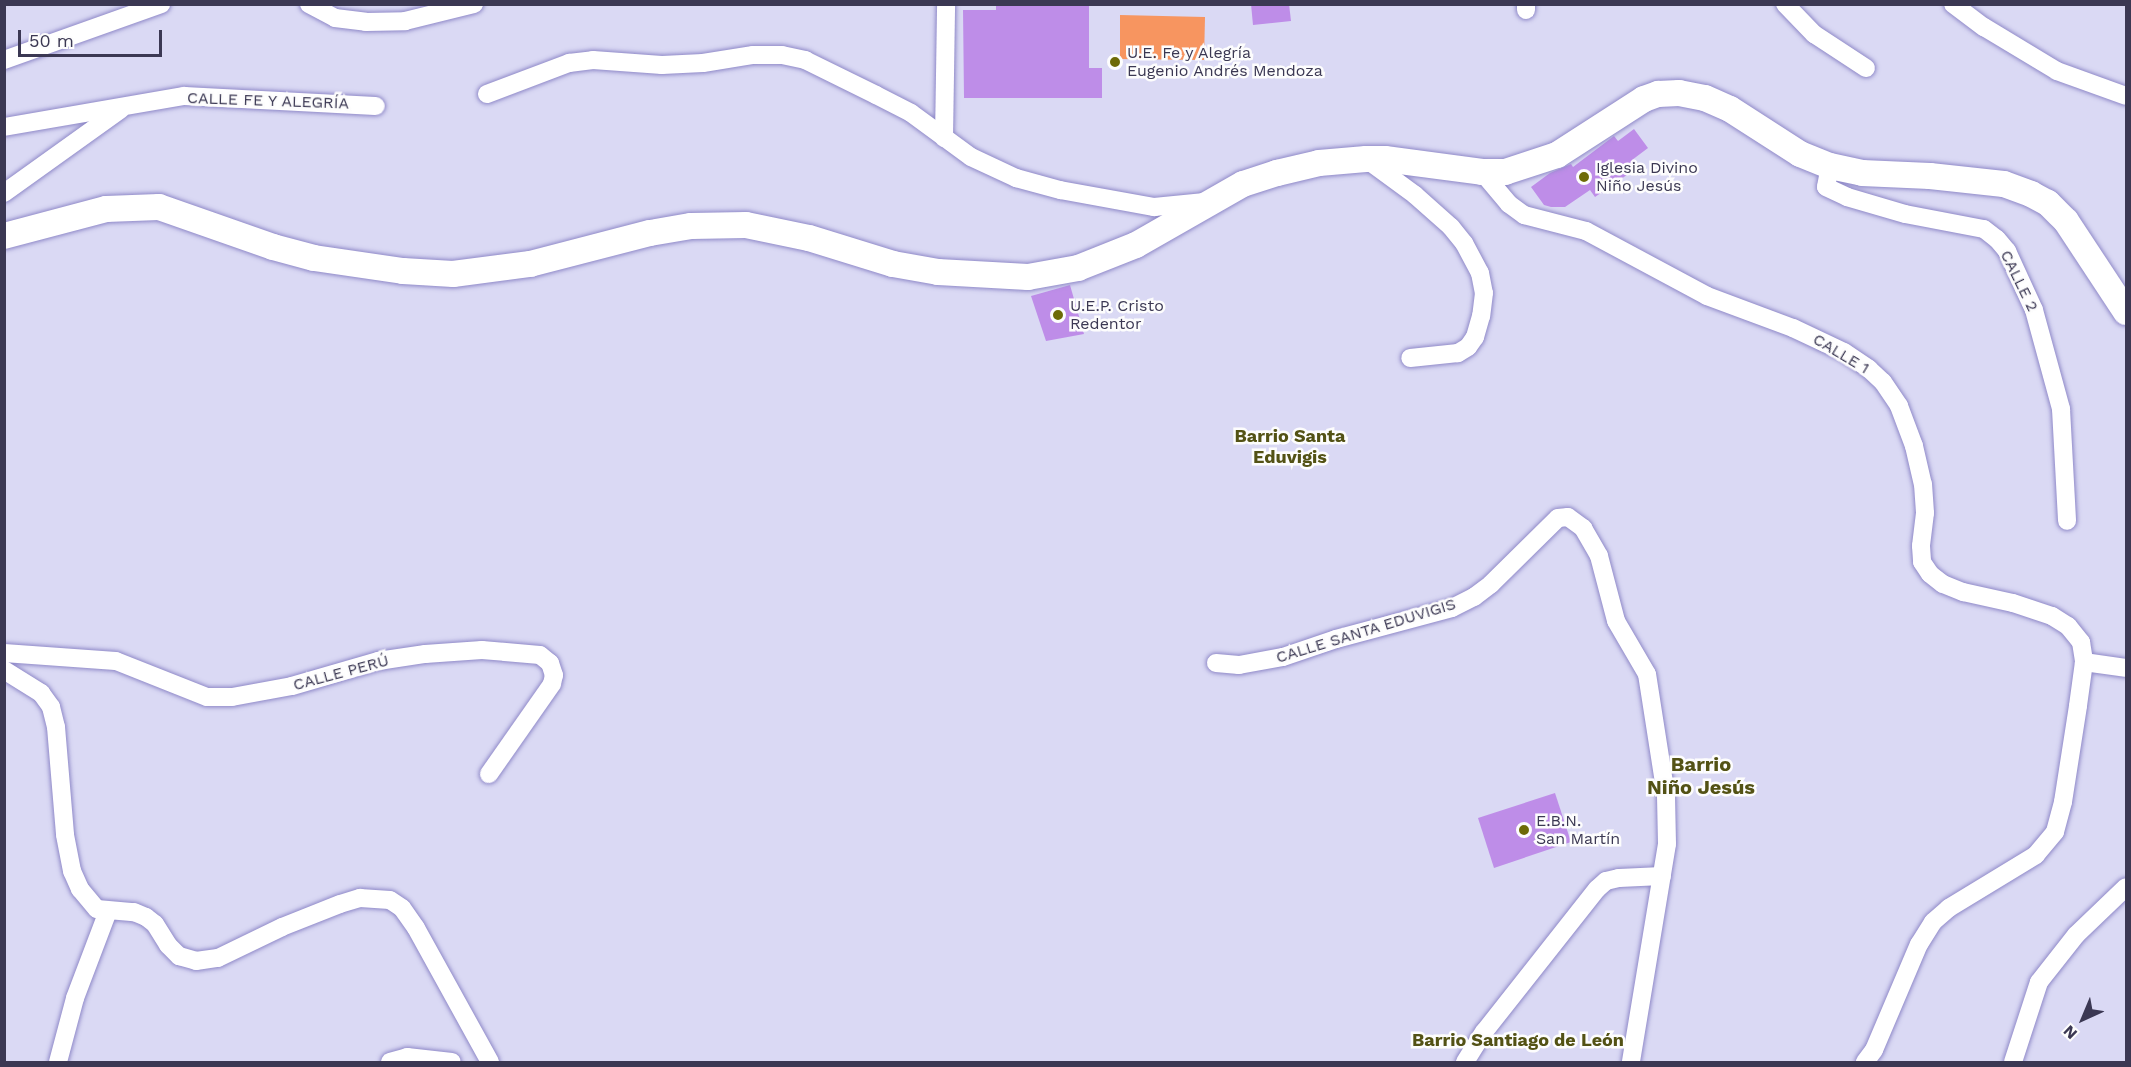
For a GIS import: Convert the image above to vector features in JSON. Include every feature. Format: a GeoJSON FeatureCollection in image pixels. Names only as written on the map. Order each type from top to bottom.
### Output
{"type":"FeatureCollection","features":[{"type":"Feature","properties":{"kind":"main road"},"geometry":{"type":"LineString","coordinates":[[4,236],[106,209],[159,207],[273,247],[314,258],[392,270],[453,274],[530,264],[681,228],[746,225],[809,238],[893,264],[938,272],[1028,277],[1078,268],[1136,245],[1242,184],[1277,173],[1319,163],[1366,159],[1385,159],[1482,172],[1505,172],[1557,154],[1644,99],[1658,93],[1678,93],[1705,99],[1730,109],[1800,154],[1830,166],[1862,173],[1930,176],[2004,184],[2031,194],[2048,203],[2066,221],[2127,312]]}},
{"type":"Feature","properties":{"kind":"street"},"geometry":{"type":"LineString","coordinates":[[4,60],[161,4]]}},
{"type":"Feature","properties":{"kind":"street"},"geometry":{"type":"LineString","coordinates":[[309,4],[335,18],[366,22],[405,21],[474,4]]}},
{"type":"Feature","properties":{"kind":"street"},"geometry":{"type":"LineString","coordinates":[[944,138],[945,4]]}},
{"type":"Feature","properties":{"kind":"street"},"geometry":{"type":"LineString","coordinates":[[1785,4],[1814,34],[1866,68]]}},
{"type":"Feature","properties":{"kind":"street"},"geometry":{"type":"LineString","coordinates":[[1953,4],[1984,27],[2057,71],[2127,96]]}},
{"type":"Feature","properties":{"kind":"street"},"geometry":{"type":"LineString","coordinates":[[487,94],[569,63],[593,60],[662,65],[703,63],[753,55],[782,56],[805,60],[911,113],[989,168],[1060,190],[1154,207],[1210,202]]}},
{"type":"Feature","properties":{"kind":"street","name":"CALLE FE Y ALEGRÍA"},"geometry":{"type":"LineString","coordinates":[[4,127],[184,96],[376,106]]}},
{"type":"Feature","properties":{"kind":"street"},"geometry":{"type":"LineString","coordinates":[[4,194],[124,107]]}},
{"type":"Feature","properties":{"kind":"street"},"geometry":{"type":"LineString","coordinates":[[1366,159],[1415,195],[1451,227],[1464,243],[1480,273],[1484,293],[1481,316],[1468,347],[1458,353],[1410,358]]}},
{"type":"Feature","properties":{"kind":"street","name":"CALLE 2"},"geometry":{"type":"LineString","coordinates":[[1830,166],[1826,187],[1847,197],[1905,214],[1984,229],[2007,251],[2034,310],[2061,409],[2067,521]]}},
{"type":"Feature","properties":{"kind":"street","name":"CALLE 1"},"geometry":{"type":"LineString","coordinates":[[1482,172],[1509,204],[1524,215],[1586,231],[1707,296],[1793,328],[1844,352],[1869,369],[1883,382],[1899,406],[1914,446],[1924,504],[1922,562],[1930,574],[1943,584],[1963,592],[2013,603],[2052,616],[2068,626],[2081,642],[2084,662]]}},
{"type":"Feature","properties":{"kind":"street","name":"CALLE SANTA EDUVIGIS"},"geometry":{"type":"LineString","coordinates":[[1216,663],[1239,665],[1283,657],[1336,639],[1452,608],[1474,597],[1491,584],[1548,525],[1558,518],[1568,517],[1583,528],[1599,556],[1616,621],[1647,674],[1652,692],[1654,729],[1668,821],[1662,876]]}},
{"type":"Feature","properties":{"kind":"street","name":"CALLE PERÚ"},"geometry":{"type":"LineString","coordinates":[[4,653],[116,662],[207,697],[232,697],[292,686],[378,661],[425,654],[482,650],[540,655],[550,663],[554,675],[552,684],[489,774]]}},
{"type":"Feature","properties":{"kind":"street"},"geometry":{"type":"LineString","coordinates":[[1865,1062],[1874,1050],[1919,944],[1933,922],[1949,908],[2036,855],[2055,832],[2063,802],[2084,662],[2127,669]]}},
{"type":"Feature","properties":{"kind":"street"},"geometry":{"type":"LineString","coordinates":[[4,670],[41,693],[51,707],[56,726],[65,835],[72,871],[89,902],[97,909],[134,912],[146,917],[155,924],[168,945],[179,956],[196,961],[218,958],[282,927],[340,904],[360,898],[390,900],[402,908],[416,928],[490,1062]]}},
{"type":"Feature","properties":{"kind":"street"},"geometry":{"type":"LineString","coordinates":[[1466,1062],[1484,1032],[1597,889],[1606,881],[1619,878],[1662,876],[1630,1062]]}},
{"type":"Feature","properties":{"kind":"street"},"geometry":{"type":"LineString","coordinates":[[2013,1062],[2039,982],[2076,935],[2127,887]]}},
{"type":"Feature","properties":{"kind":"street"},"geometry":{"type":"LineString","coordinates":[[58,1062],[75,998],[108,911]]}},
{"type":"Feature","properties":{"kind":"street"},"geometry":{"type":"LineString","coordinates":[[390,1062],[407,1057],[452,1062]]}},
{"type":"Feature","properties":{"kind":"shaded area"},"geometry":{"type":"Polygon","coordinates":[[[1120,15],[1205,17],[1204,60],[1120,59],[1120,15]]]}},
{"type":"Feature","properties":{"kind":"building"},"geometry":{"type":"Polygon","coordinates":[[[996,4],[1089,4],[1089,68],[1102,68],[1102,98],[964,98],[963,10],[996,10],[996,4]]]}},
{"type":"Feature","properties":{"kind":"building"},"geometry":{"type":"Polygon","coordinates":[[[1251,4],[1289,4],[1291,21],[1253,25],[1251,4]]]}},
{"type":"Feature","properties":{"kind":"building","name":"Iglesia Divino Niño Jesús"},"geometry":{"type":"Polygon","coordinates":[[[1634,129],[1648,148],[1632,160],[1637,168],[1595,197],[1590,190],[1565,207],[1551,207],[1544,205],[1531,187],[1550,173],[1571,164],[1573,167],[1614,136],[1618,141],[1634,129]]]}},
{"type":"Feature","properties":{"kind":"building","name":"U.E.P. Cristo Redentor"},"geometry":{"type":"Polygon","coordinates":[[[1070,285],[1084,334],[1046,341],[1031,296],[1070,285]]]}},
{"type":"Feature","properties":{"kind":"building","name":"E.B.N. San Martín"},"geometry":{"type":"Polygon","coordinates":[[[1555,793],[1571,842],[1494,868],[1478,818],[1555,793]]]}},
{"type":"Feature","properties":{"kind":"place","name":"U.E. Fe y Alegría Eugenio Andrés Mendoza"},"geometry":{"type":"Point","coordinates":[1115,62]}},
{"type":"Feature","properties":{"kind":"place","name":"Iglesia Divino Niño Jesús"},"geometry":{"type":"Point","coordinates":[1584,177]}},
{"type":"Feature","properties":{"kind":"place","name":"U.E.P. Cristo Redentor"},"geometry":{"type":"Point","coordinates":[1058,315]}},
{"type":"Feature","properties":{"kind":"place","name":"E.B.N. San Martín"},"geometry":{"type":"Point","coordinates":[1524,830]}},
{"type":"Feature","properties":{"kind":"district","name":"Barrio Santa Eduvigis"},"geometry":{"type":"Point","coordinates":[1290,447]}},
{"type":"Feature","properties":{"kind":"district","name":"Barrio Niño Jesús"},"geometry":{"type":"Point","coordinates":[1701,776]}},
{"type":"Feature","properties":{"kind":"district","name":"Barrio Santiago de León"},"geometry":{"type":"Point","coordinates":[1518,1040]}}]}
